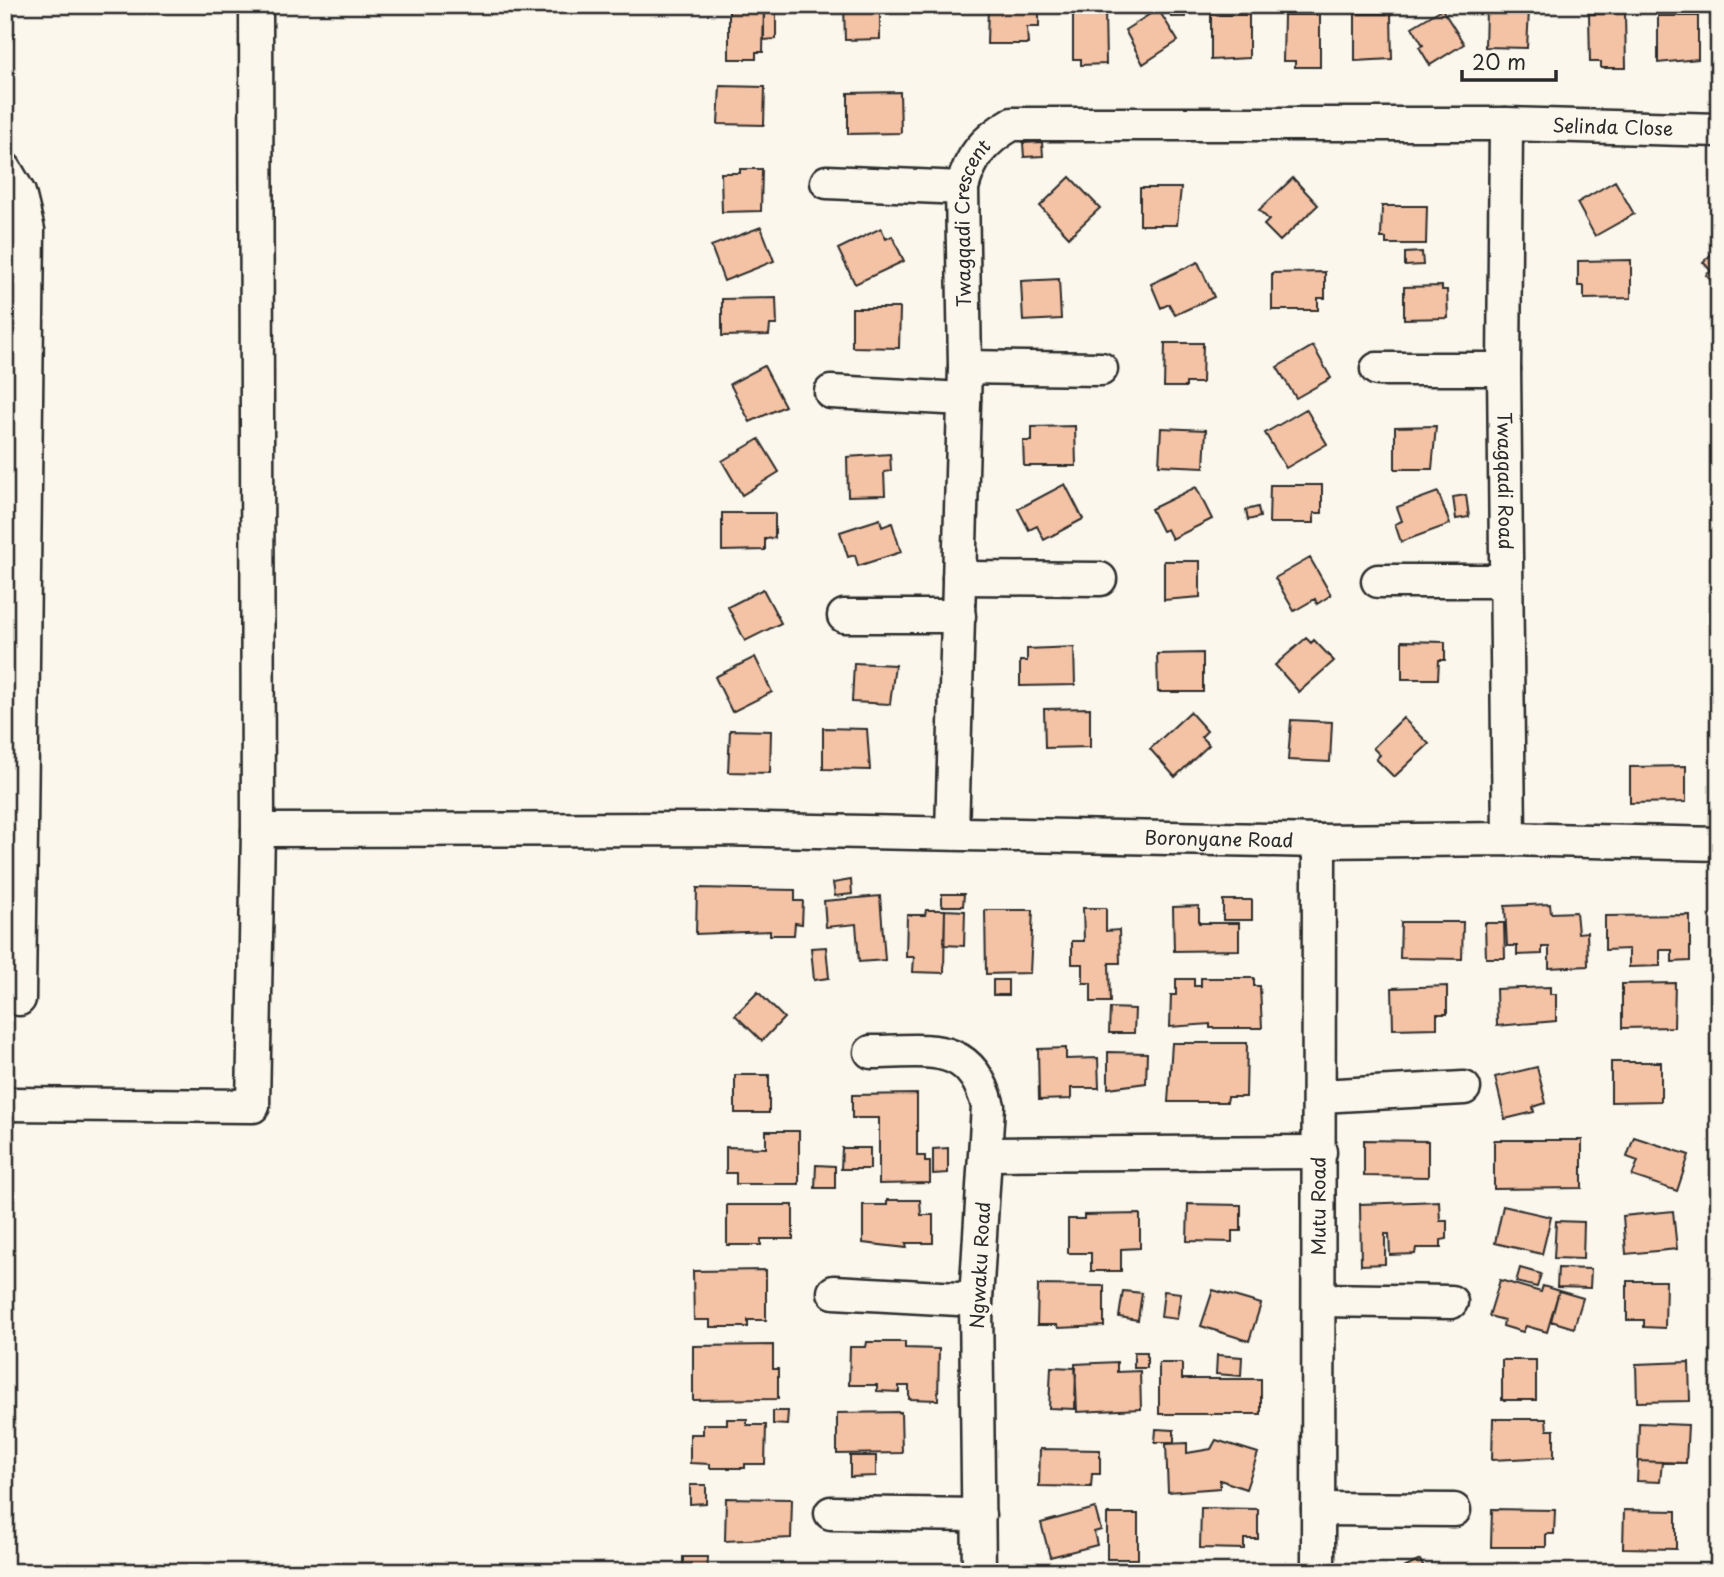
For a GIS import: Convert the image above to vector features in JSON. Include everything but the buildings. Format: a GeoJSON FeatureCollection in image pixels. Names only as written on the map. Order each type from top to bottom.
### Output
{"type":"FeatureCollection","features":[{"type":"Feature","properties":{"kind":"street"},"geometry":{"type":"LineString","coordinates":[[5,1104],[253,1106],[258,830],[256,5]]}},
{"type":"Feature","properties":{"kind":"street","name":"Twagqadi Crescent"},"geometry":{"type":"LineString","coordinates":[[951,833],[965,367],[962,188],[968,166],[981,147],[993,135],[1012,124],[1506,124]]}},
{"type":"Feature","properties":{"kind":"street","name":"Selinda Close"},"geometry":{"type":"LineString","coordinates":[[1506,124],[1719,130]]}},
{"type":"Feature","properties":{"kind":"street","name":"Twagqadi Road"},"geometry":{"type":"LineString","coordinates":[[1506,124],[1504,369],[1509,839]]}},
{"type":"Feature","properties":{"kind":"street"},"geometry":{"type":"LineString","coordinates":[[5,169],[19,192],[28,230],[19,999]]}},
{"type":"Feature","properties":{"kind":"street"},"geometry":{"type":"LineString","coordinates":[[827,182],[962,188]]}},
{"type":"Feature","properties":{"kind":"street"},"geometry":{"type":"LineString","coordinates":[[965,367],[1101,369]]}},
{"type":"Feature","properties":{"kind":"street"},"geometry":{"type":"LineString","coordinates":[[1377,369],[1504,369]]}},
{"type":"Feature","properties":{"kind":"street"},"geometry":{"type":"LineString","coordinates":[[831,392],[964,399]]}},
{"type":"Feature","properties":{"kind":"street"},"geometry":{"type":"LineString","coordinates":[[959,578],[1100,579]]}},
{"type":"Feature","properties":{"kind":"street"},"geometry":{"type":"LineString","coordinates":[[1378,581],[1505,582]]}},
{"type":"Feature","properties":{"kind":"street"},"geometry":{"type":"LineString","coordinates":[[844,616],[959,616]]}},
{"type":"Feature","properties":{"kind":"street","name":"Boronyane Road"},"geometry":{"type":"LineString","coordinates":[[258,830],[720,830],[1319,841],[1509,839],[1719,844]]}},
{"type":"Feature","properties":{"kind":"street","name":"Mutu Road"},"geometry":{"type":"LineString","coordinates":[[1318,1572],[1319,841]]}},
{"type":"Feature","properties":{"kind":"street","name":"Ngwaku Road"},"geometry":{"type":"LineString","coordinates":[[871,1052],[945,1052],[966,1062],[982,1083],[988,1106],[976,1300],[979,1572]]}},
{"type":"Feature","properties":{"kind":"street"},"geometry":{"type":"LineString","coordinates":[[1320,1096],[1464,1088]]}},
{"type":"Feature","properties":{"kind":"street"},"geometry":{"type":"LineString","coordinates":[[986,1154],[1320,1152]]}},
{"type":"Feature","properties":{"kind":"street"},"geometry":{"type":"LineString","coordinates":[[834,1292],[976,1300]]}},
{"type":"Feature","properties":{"kind":"street"},"geometry":{"type":"LineString","coordinates":[[1319,1300],[1451,1302]]}},
{"type":"Feature","properties":{"kind":"street"},"geometry":{"type":"LineString","coordinates":[[1318,1509],[1454,1510]]}},
{"type":"Feature","properties":{"kind":"street"},"geometry":{"type":"LineString","coordinates":[[831,1513],[979,1515]]}}]}
